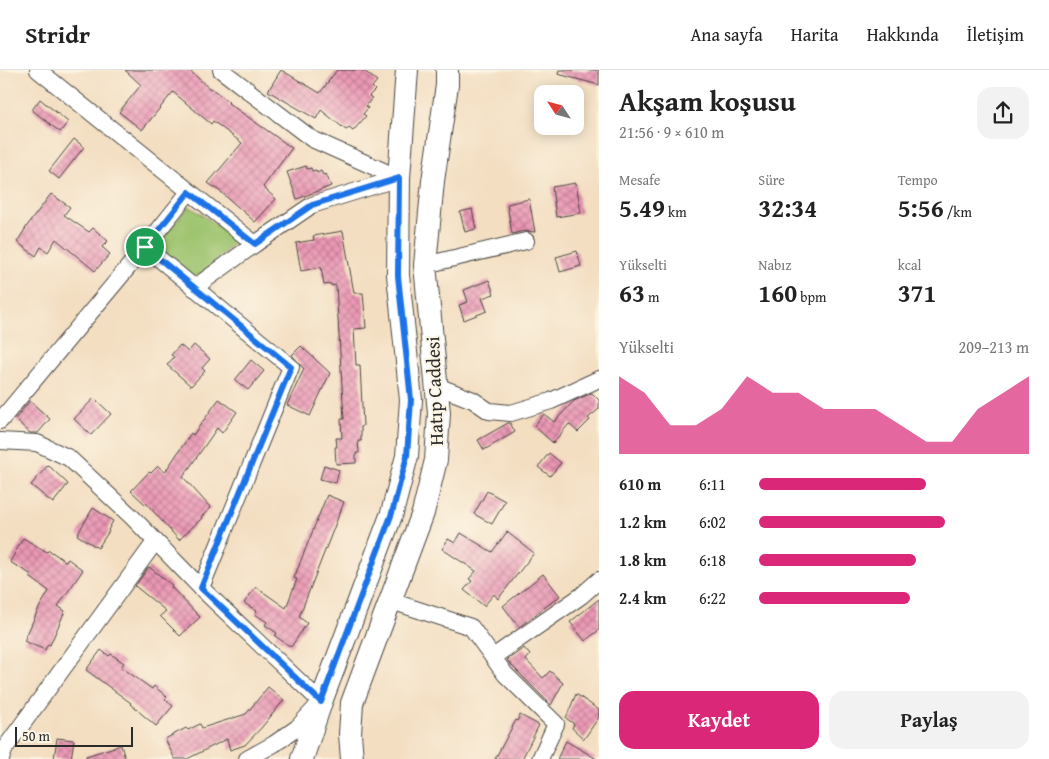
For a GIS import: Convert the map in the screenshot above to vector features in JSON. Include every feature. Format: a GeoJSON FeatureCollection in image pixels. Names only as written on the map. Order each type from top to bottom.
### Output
{"type":"FeatureCollection","features":[{"type":"Feature","properties":{"kind":"main road","name":"Hatıp Caddesi"},"geometry":{"type":"LineString","coordinates":[[302,759],[321,702],[392,513],[407,456],[411,400],[398,276],[399,178],[407,70]]}},
{"type":"Feature","properties":{"kind":"main road","name":"Hatıp Caddesi"},"geometry":{"type":"LineString","coordinates":[[352,759],[350,734],[352,703],[423,513],[436,460],[439,414],[425,265],[447,70]]}},
{"type":"Feature","properties":{"kind":"street"},"geometry":{"type":"LineString","coordinates":[[38,70],[255,244]]}},
{"type":"Feature","properties":{"kind":"street"},"geometry":{"type":"LineString","coordinates":[[221,70],[312,139],[399,178]]}},
{"type":"Feature","properties":{"kind":"street"},"geometry":{"type":"LineString","coordinates":[[194,288],[312,205],[399,178]]}},
{"type":"Feature","properties":{"kind":"street"},"geometry":{"type":"LineString","coordinates":[[0,421],[189,192]]}},
{"type":"Feature","properties":{"kind":"street"},"geometry":{"type":"LineString","coordinates":[[425,265],[526,241]]}},
{"type":"Feature","properties":{"kind":"street"},"geometry":{"type":"LineString","coordinates":[[145,247],[291,367],[201,588]]}},
{"type":"Feature","properties":{"kind":"street"},"geometry":{"type":"LineString","coordinates":[[437,386],[473,400],[489,410],[511,413],[551,401],[599,379]]}},
{"type":"Feature","properties":{"kind":"street"},"geometry":{"type":"LineString","coordinates":[[0,441],[37,443],[69,458],[132,517],[201,588],[321,702],[297,728],[247,759]]}},
{"type":"Feature","properties":{"kind":"street"},"geometry":{"type":"LineString","coordinates":[[1,759],[5,748],[155,542]]}},
{"type":"Feature","properties":{"kind":"street"},"geometry":{"type":"LineString","coordinates":[[493,657],[581,596],[599,580]]}},
{"type":"Feature","properties":{"kind":"street"},"geometry":{"type":"LineString","coordinates":[[391,601],[471,627],[505,674],[556,724],[540,759]]}},
{"type":"Feature","properties":{"kind":"green space"},"geometry":{"type":"Polygon","coordinates":[[[189,206],[238,239],[203,274],[192,277],[155,248],[189,206]]]}},
{"type":"Feature","properties":{"kind":"building"},"geometry":{"type":"Polygon","coordinates":[[[125,70],[189,70],[228,103],[292,148],[263,187],[276,199],[255,222],[208,183],[242,143],[213,121],[211,124],[173,92],[142,130],[119,112],[141,85],[125,70]]]}},
{"type":"Feature","properties":{"kind":"building"},"geometry":{"type":"Polygon","coordinates":[[[281,70],[320,93],[337,70],[363,70],[377,81],[372,87],[375,90],[369,96],[372,98],[366,106],[368,108],[363,114],[366,116],[353,131],[349,128],[346,130],[321,110],[316,119],[268,91],[281,70]]]}},
{"type":"Feature","properties":{"kind":"building"},"geometry":{"type":"Polygon","coordinates":[[[559,70],[599,70],[599,85],[558,74],[559,70]]]}},
{"type":"Feature","properties":{"kind":"building"},"geometry":{"type":"Polygon","coordinates":[[[40,99],[68,122],[60,132],[32,110],[40,99]]]}},
{"type":"Feature","properties":{"kind":"building"},"geometry":{"type":"Polygon","coordinates":[[[74,139],[84,147],[59,179],[49,171],[74,139]]]}},
{"type":"Feature","properties":{"kind":"building"},"geometry":{"type":"Polygon","coordinates":[[[306,166],[307,169],[311,168],[312,171],[316,170],[317,173],[321,171],[323,175],[326,174],[331,186],[297,199],[287,172],[306,166]]]}},
{"type":"Feature","properties":{"kind":"building"},"geometry":{"type":"Polygon","coordinates":[[[576,183],[581,213],[556,217],[552,187],[576,183]]]}},
{"type":"Feature","properties":{"kind":"building"},"geometry":{"type":"Polygon","coordinates":[[[51,194],[70,207],[64,215],[89,232],[93,228],[108,241],[102,247],[110,254],[95,271],[56,239],[48,252],[41,247],[36,256],[17,242],[51,194]]]}},
{"type":"Feature","properties":{"kind":"building"},"geometry":{"type":"Polygon","coordinates":[[[529,199],[535,232],[524,231],[512,234],[507,204],[529,199]]]}},
{"type":"Feature","properties":{"kind":"building"},"geometry":{"type":"Polygon","coordinates":[[[472,209],[476,229],[465,232],[460,212],[472,209]]]}},
{"type":"Feature","properties":{"kind":"building"},"geometry":{"type":"Polygon","coordinates":[[[343,231],[354,293],[363,293],[366,328],[354,329],[356,365],[360,365],[363,426],[361,427],[361,441],[358,441],[359,453],[356,453],[356,463],[336,464],[336,438],[342,438],[341,419],[344,419],[336,285],[324,285],[321,267],[301,271],[296,243],[314,240],[313,236],[343,231]]]}},
{"type":"Feature","properties":{"kind":"building"},"geometry":{"type":"Polygon","coordinates":[[[577,251],[581,266],[560,272],[556,257],[577,251]]]}},
{"type":"Feature","properties":{"kind":"building"},"geometry":{"type":"Polygon","coordinates":[[[489,280],[494,294],[482,298],[487,311],[464,320],[459,305],[468,302],[464,290],[489,280]]]}},
{"type":"Feature","properties":{"kind":"building"},"geometry":{"type":"Polygon","coordinates":[[[180,345],[188,352],[194,345],[210,359],[202,368],[205,371],[191,386],[167,365],[174,357],[171,355],[180,345]]]}},
{"type":"Feature","properties":{"kind":"building"},"geometry":{"type":"Polygon","coordinates":[[[301,346],[330,373],[310,416],[287,405],[304,369],[292,355],[301,346]]]}},
{"type":"Feature","properties":{"kind":"building"},"geometry":{"type":"Polygon","coordinates":[[[251,360],[264,371],[248,390],[235,380],[251,360]]]}},
{"type":"Feature","properties":{"kind":"building"},"geometry":{"type":"Polygon","coordinates":[[[592,393],[599,400],[599,409],[588,418],[590,420],[578,432],[569,424],[553,443],[534,426],[544,414],[554,422],[574,401],[592,393]]]}},
{"type":"Feature","properties":{"kind":"building"},"geometry":{"type":"Polygon","coordinates":[[[94,398],[111,414],[91,435],[74,419],[94,398]]]}},
{"type":"Feature","properties":{"kind":"building"},"geometry":{"type":"Polygon","coordinates":[[[219,399],[237,412],[222,433],[217,428],[183,477],[211,508],[179,540],[146,503],[131,491],[149,472],[151,473],[158,466],[165,472],[191,433],[193,435],[219,399]]]}},
{"type":"Feature","properties":{"kind":"building"},"geometry":{"type":"Polygon","coordinates":[[[30,401],[50,419],[38,433],[30,433],[15,419],[30,401]]]}},
{"type":"Feature","properties":{"kind":"building"},"geometry":{"type":"Polygon","coordinates":[[[510,423],[515,432],[484,450],[478,440],[510,423]]]}},
{"type":"Feature","properties":{"kind":"building"},"geometry":{"type":"Polygon","coordinates":[[[549,453],[561,463],[550,476],[538,467],[549,453]]]}},
{"type":"Feature","properties":{"kind":"building"},"geometry":{"type":"Polygon","coordinates":[[[48,465],[68,484],[53,503],[31,485],[48,465]]]}},
{"type":"Feature","properties":{"kind":"building"},"geometry":{"type":"Polygon","coordinates":[[[324,465],[339,470],[336,483],[320,479],[324,465]]]}},
{"type":"Feature","properties":{"kind":"building"},"geometry":{"type":"Polygon","coordinates":[[[487,491],[505,501],[492,524],[474,514],[487,491]]]}},
{"type":"Feature","properties":{"kind":"building"},"geometry":{"type":"Polygon","coordinates":[[[327,495],[344,502],[299,617],[307,623],[291,647],[275,636],[277,633],[265,625],[267,622],[255,614],[257,611],[244,603],[256,587],[286,608],[297,579],[294,578],[327,495]]]}},
{"type":"Feature","properties":{"kind":"building"},"geometry":{"type":"Polygon","coordinates":[[[93,508],[113,521],[98,548],[77,535],[93,508]]]}},
{"type":"Feature","properties":{"kind":"building"},"geometry":{"type":"Polygon","coordinates":[[[507,532],[534,553],[498,599],[494,594],[484,606],[464,590],[472,581],[469,579],[476,571],[442,549],[448,539],[455,543],[461,533],[492,552],[507,532]]]}},
{"type":"Feature","properties":{"kind":"building"},"geometry":{"type":"Polygon","coordinates":[[[23,538],[47,552],[49,550],[66,562],[68,559],[83,570],[58,606],[65,611],[50,645],[48,644],[45,650],[24,641],[49,591],[30,577],[32,575],[10,562],[23,538]]]}},
{"type":"Feature","properties":{"kind":"building"},"geometry":{"type":"Polygon","coordinates":[[[149,567],[172,585],[171,587],[200,617],[180,636],[160,616],[166,611],[135,586],[149,567]]]}},
{"type":"Feature","properties":{"kind":"building"},"geometry":{"type":"Polygon","coordinates":[[[543,574],[560,596],[519,627],[503,606],[543,574]]]}},
{"type":"Feature","properties":{"kind":"building"},"geometry":{"type":"Polygon","coordinates":[[[599,599],[599,630],[585,641],[570,622],[599,599]]]}},
{"type":"Feature","properties":{"kind":"building"},"geometry":{"type":"Polygon","coordinates":[[[524,648],[530,655],[526,660],[543,678],[550,671],[563,683],[551,705],[507,660],[524,648]]]}},
{"type":"Feature","properties":{"kind":"building"},"geometry":{"type":"Polygon","coordinates":[[[101,650],[124,663],[121,667],[152,689],[154,686],[167,697],[165,699],[173,706],[156,726],[131,703],[86,670],[101,650]]]}},
{"type":"Feature","properties":{"kind":"building"},"geometry":{"type":"Polygon","coordinates":[[[268,687],[284,700],[245,745],[230,750],[227,739],[187,759],[175,759],[165,739],[186,728],[188,730],[200,724],[202,728],[246,714],[268,687]]]}},
{"type":"Feature","properties":{"kind":"building"},"geometry":{"type":"Polygon","coordinates":[[[576,694],[599,710],[599,717],[584,739],[572,728],[574,724],[566,718],[576,694]]]}},
{"type":"Feature","properties":{"kind":"building"},"geometry":{"type":"Polygon","coordinates":[[[520,715],[539,725],[522,759],[495,759],[516,720],[520,715]]]}},
{"type":"Feature","properties":{"kind":"building"},"geometry":{"type":"Polygon","coordinates":[[[57,738],[74,740],[71,759],[54,759],[57,738]]]}},
{"type":"Feature","properties":{"kind":"building"},"geometry":{"type":"Polygon","coordinates":[[[566,741],[597,759],[557,759],[566,741]]]}},
{"type":"Feature","properties":{"kind":"building"},"geometry":{"type":"Polygon","coordinates":[[[121,745],[125,759],[86,759],[86,756],[121,745]]]}},
{"type":"Feature","properties":{"kind":"route"},"geometry":{"type":"LineString","coordinates":[[399,178],[398,276],[411,400],[407,456],[392,513],[321,702],[201,588],[291,367],[145,247],[189,192],[255,244],[312,205],[399,178]]}}]}
